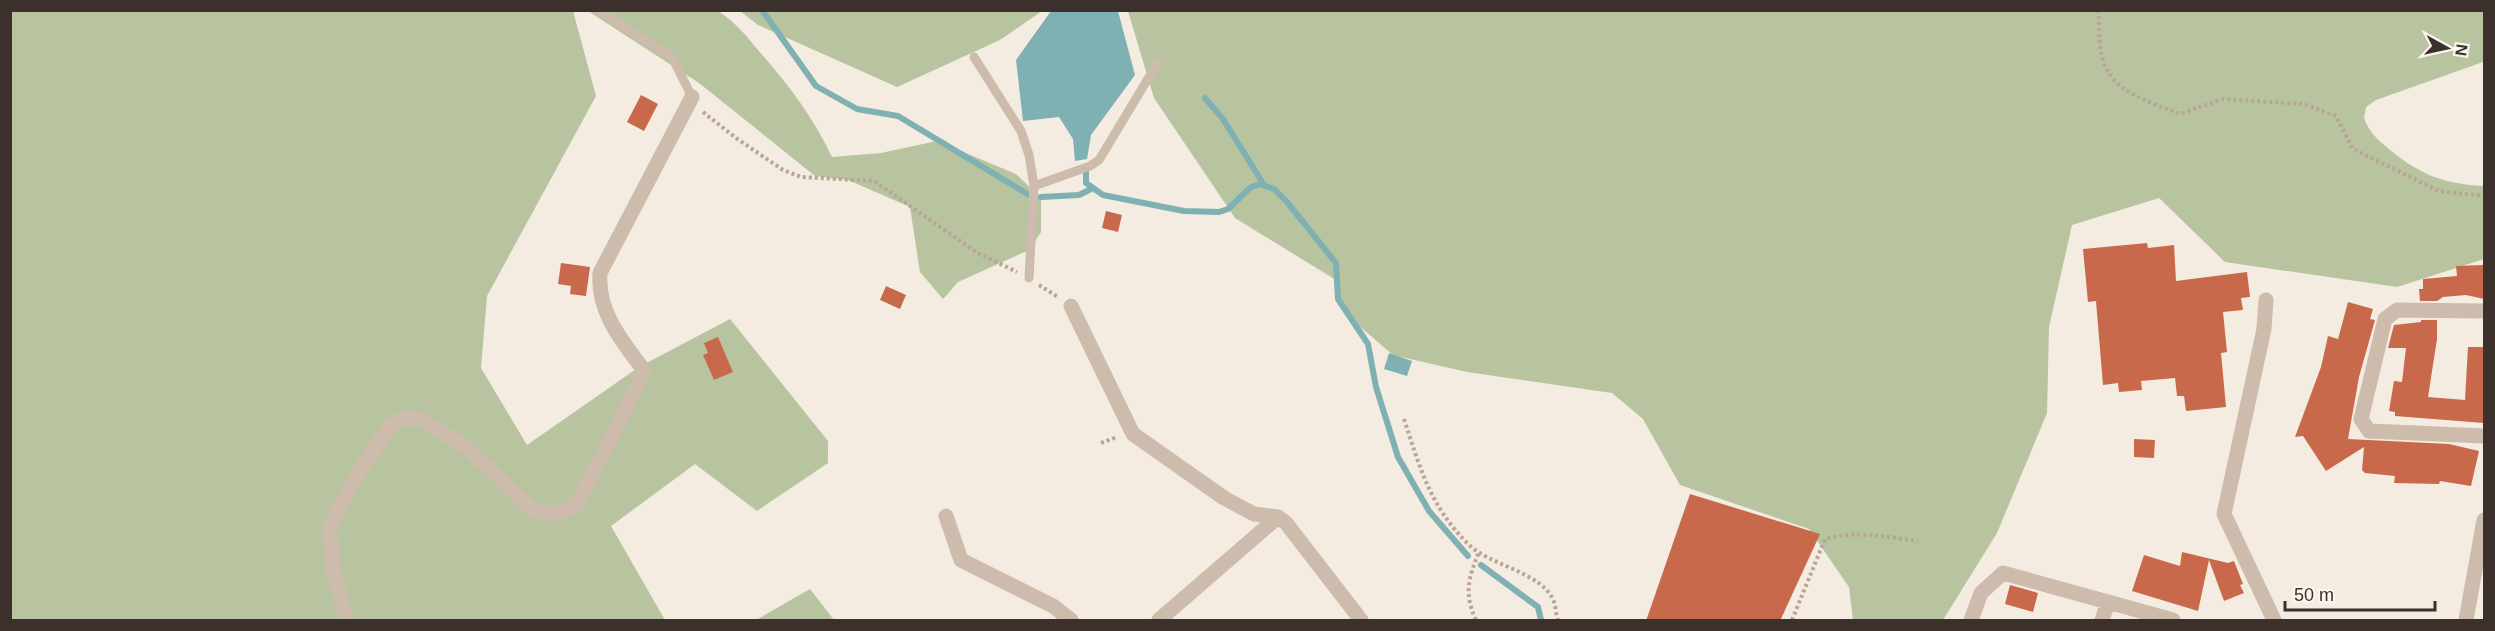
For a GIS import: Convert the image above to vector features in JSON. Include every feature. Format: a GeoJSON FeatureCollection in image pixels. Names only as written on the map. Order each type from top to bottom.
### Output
{"type":"FeatureCollection","features":[{"type":"Feature","properties":{"kind":"street"},"geometry":{"type":"LineString","coordinates":[[347,621],[334,574],[329,527],[358,473],[390,426],[404,418],[421,419],[467,448],[534,511],[556,514],[576,506],[605,446],[627,412],[643,369],[609,320],[598,291],[600,273],[692,97]]}},
{"type":"Feature","properties":{"kind":"street"},"geometry":{"type":"LineString","coordinates":[[2266,300],[2264,329],[2224,514],[2274,621]]}},
{"type":"Feature","properties":{"kind":"street"},"geometry":{"type":"LineString","coordinates":[[1071,306],[1133,434],[1224,498],[1254,514],[1278,517],[1286,523],[1361,621]]}},
{"type":"Feature","properties":{"kind":"street"},"geometry":{"type":"LineString","coordinates":[[2484,311],[2397,310],[2385,319],[2361,419],[2369,431],[2484,436]]}},
{"type":"Feature","properties":{"kind":"street"},"geometry":{"type":"LineString","coordinates":[[946,516],[961,560],[1053,606],[1071,621]]}},
{"type":"Feature","properties":{"kind":"street"},"geometry":{"type":"LineString","coordinates":[[1159,621],[1278,517]]}},
{"type":"Feature","properties":{"kind":"street"},"geometry":{"type":"LineString","coordinates":[[2466,621],[2484,520]]}},
{"type":"Feature","properties":{"kind":"street"},"geometry":{"type":"LineString","coordinates":[[1971,621],[1981,593],[2003,573],[2173,621]]}},
{"type":"Feature","properties":{"kind":"street"},"geometry":{"type":"LineString","coordinates":[[2102,621],[2108,602]]}},
{"type":"Feature","properties":{"kind":"lane"},"geometry":{"type":"LineString","coordinates":[[597,10],[672,57],[692,97]]}},
{"type":"Feature","properties":{"kind":"lane"},"geometry":{"type":"LineString","coordinates":[[974,57],[1021,131],[1029,154],[1034,186],[1029,278]]}},
{"type":"Feature","properties":{"kind":"lane"},"geometry":{"type":"LineString","coordinates":[[1034,186],[1090,166],[1099,160],[1158,62]]}},
{"type":"Feature","properties":{"kind":"path"},"geometry":{"type":"LineString","coordinates":[[2098,10],[2102,56],[2109,75],[2132,95],[2180,114],[2223,99],[2304,104],[2336,116],[2353,149],[2439,191],[2484,196]]}},
{"type":"Feature","properties":{"kind":"path"},"geometry":{"type":"LineString","coordinates":[[692,97],[705,114],[783,170],[801,177],[874,181],[976,252],[1029,278],[1071,306]]}},
{"type":"Feature","properties":{"kind":"path"},"geometry":{"type":"LineString","coordinates":[[1404,419],[1425,483],[1441,514],[1470,546],[1540,584],[1553,601],[1558,621]]}},
{"type":"Feature","properties":{"kind":"path"},"geometry":{"type":"LineString","coordinates":[[1792,621],[1825,539],[1842,534],[1864,534],[1918,541]]}},
{"type":"Feature","properties":{"kind":"path"},"geometry":{"type":"LineString","coordinates":[[1476,621],[1467,601],[1473,567],[1479,552]]}},
{"type":"Feature","properties":{"kind":"green space"},"geometry":{"type":"Polygon","coordinates":[[[10,11],[573,11],[596,96],[487,296],[481,368],[527,445],[639,367],[730,319],[828,441],[828,463],[757,511],[695,464],[611,526],[665,620],[11,620],[10,11]]]}},
{"type":"Feature","properties":{"kind":"green space"},"geometry":{"type":"Polygon","coordinates":[[[588,11],[718,11],[744,34],[790,88],[817,128],[832,157],[881,153],[937,141],[1016,174],[1041,198],[1041,232],[1029,250],[958,282],[943,299],[920,272],[910,207],[848,180],[815,176],[699,83],[588,11]]]}},
{"type":"Feature","properties":{"kind":"green space"},"geometry":{"type":"Polygon","coordinates":[[[740,11],[1042,11],[1000,40],[897,87],[758,25],[740,11]]]}},
{"type":"Feature","properties":{"kind":"green space"},"geometry":{"type":"Polygon","coordinates":[[[1128,11],[2484,11],[2483,62],[2376,100],[2366,107],[2364,118],[2368,128],[2378,139],[2412,166],[2434,177],[2457,183],[2484,186],[2484,259],[2397,287],[2225,262],[2159,198],[2072,225],[2049,327],[2047,413],[1997,533],[1943,620],[1853,620],[1849,587],[1809,529],[1680,485],[1643,419],[1612,393],[1467,372],[1393,355],[1344,313],[1336,280],[1235,218],[1154,98],[1128,11]]]}},
{"type":"Feature","properties":{"kind":"green space"},"geometry":{"type":"Polygon","coordinates":[[[810,589],[834,620],[756,620],[810,589]]]}},
{"type":"Feature","properties":{"kind":"water"},"geometry":{"type":"Polygon","coordinates":[[[1051,11],[1118,11],[1135,75],[1091,135],[1087,159],[1075,161],[1073,139],[1059,117],[1023,121],[1016,60],[1051,11]]]}},
{"type":"Feature","properties":{"kind":"water"},"geometry":{"type":"Polygon","coordinates":[[[1389,353],[1412,361],[1407,376],[1384,369],[1389,353]]]}},
{"type":"Feature","properties":{"kind":"building"},"geometry":{"type":"Polygon","coordinates":[[[641,95],[658,104],[644,131],[627,122],[641,95]]]}},
{"type":"Feature","properties":{"kind":"building"},"geometry":{"type":"Polygon","coordinates":[[[1106,211],[1122,215],[1118,232],[1102,228],[1106,211]]]}},
{"type":"Feature","properties":{"kind":"building"},"geometry":{"type":"Polygon","coordinates":[[[2147,243],[2148,248],[2174,245],[2176,281],[2247,272],[2250,297],[2241,298],[2243,310],[2223,312],[2227,352],[2221,353],[2226,407],[2186,411],[2184,396],[2177,396],[2175,378],[2141,381],[2142,390],[2119,392],[2118,383],[2103,385],[2096,301],[2088,302],[2083,249],[2147,243]]]}},
{"type":"Feature","properties":{"kind":"building"},"geometry":{"type":"Polygon","coordinates":[[[561,263],[590,267],[586,296],[570,294],[571,286],[558,284],[561,263]]]}},
{"type":"Feature","properties":{"kind":"building"},"geometry":{"type":"Polygon","coordinates":[[[2484,265],[2484,299],[2466,295],[2443,297],[2437,301],[2420,301],[2419,289],[2423,289],[2423,279],[2457,276],[2456,266],[2484,265]]]}},
{"type":"Feature","properties":{"kind":"building"},"geometry":{"type":"Polygon","coordinates":[[[886,286],[906,295],[900,309],[880,300],[886,286]]]}},
{"type":"Feature","properties":{"kind":"building"},"geometry":{"type":"Polygon","coordinates":[[[2348,302],[2373,309],[2370,319],[2375,320],[2359,377],[2348,439],[2449,444],[2479,451],[2471,486],[2440,481],[2439,484],[2394,483],[2395,476],[2365,473],[2362,470],[2364,447],[2326,471],[2303,436],[2295,437],[2321,367],[2328,336],[2338,339],[2348,302]]]}},
{"type":"Feature","properties":{"kind":"building"},"geometry":{"type":"Polygon","coordinates":[[[2421,320],[2437,320],[2437,339],[2428,397],[2465,400],[2468,347],[2484,347],[2484,423],[2395,416],[2395,412],[2389,411],[2394,381],[2402,382],[2406,348],[2388,348],[2394,325],[2421,322],[2421,320]]]}},
{"type":"Feature","properties":{"kind":"building"},"geometry":{"type":"Polygon","coordinates":[[[718,337],[733,372],[714,380],[703,355],[708,353],[704,343],[718,337]]]}},
{"type":"Feature","properties":{"kind":"building"},"geometry":{"type":"Polygon","coordinates":[[[2134,439],[2155,440],[2154,458],[2134,457],[2134,439]]]}},
{"type":"Feature","properties":{"kind":"building"},"geometry":{"type":"Polygon","coordinates":[[[1690,494],[1820,534],[1780,621],[1646,621],[1690,494]]]}},
{"type":"Feature","properties":{"kind":"building"},"geometry":{"type":"Polygon","coordinates":[[[2182,552],[2228,563],[2234,561],[2244,593],[2224,601],[2209,560],[2198,611],[2132,591],[2144,555],[2180,566],[2182,552]]]}},
{"type":"Feature","properties":{"kind":"building"},"geometry":{"type":"Polygon","coordinates":[[[2010,585],[2038,593],[2033,612],[2005,604],[2010,585]]]}},
{"type":"Feature","properties":{"kind":"waterway"},"geometry":{"type":"LineString","coordinates":[[762,10],[816,86],[857,109],[898,116],[1029,195]]}},
{"type":"Feature","properties":{"kind":"waterway"},"geometry":{"type":"LineString","coordinates":[[1205,98],[1223,119],[1264,185]]}},
{"type":"Feature","properties":{"kind":"waterway"},"geometry":{"type":"LineString","coordinates":[[1086,172],[1086,183],[1103,195],[1184,211],[1219,212],[1228,209],[1251,187],[1260,184],[1274,189],[1287,202],[1336,263],[1338,299],[1368,344],[1376,387],[1398,457],[1429,511],[1468,556]]}},
{"type":"Feature","properties":{"kind":"waterway"},"geometry":{"type":"LineString","coordinates":[[1041,197],[1079,195],[1091,189]]}},
{"type":"Feature","properties":{"kind":"waterway"},"geometry":{"type":"LineString","coordinates":[[1481,565],[1538,607],[1541,620]]}}]}
